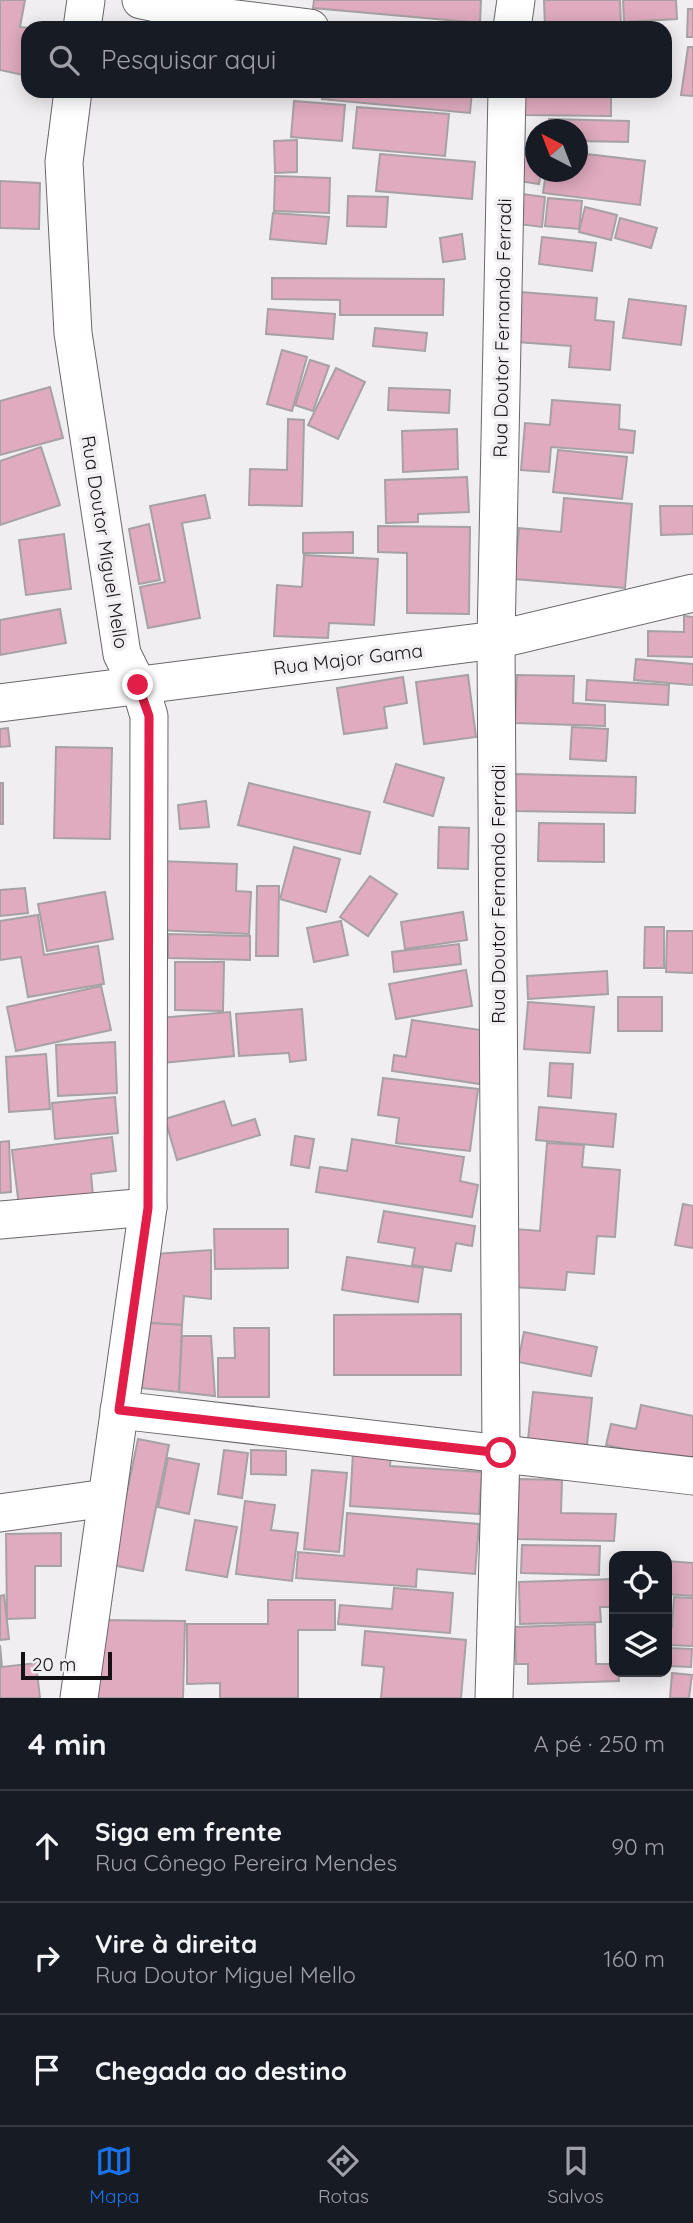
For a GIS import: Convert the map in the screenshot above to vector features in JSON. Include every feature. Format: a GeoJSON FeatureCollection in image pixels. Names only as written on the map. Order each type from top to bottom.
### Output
{"type":"FeatureCollection","features":[{"type":"Feature","properties":{"kind":"street"},"geometry":{"type":"LineString","coordinates":[[83,21],[86,0]]}},
{"type":"Feature","properties":{"kind":"street"},"geometry":{"type":"LineString","coordinates":[[141,0],[253,21]]}},
{"type":"Feature","properties":{"kind":"street"},"geometry":{"type":"LineString","coordinates":[[513,21],[516,0]]}},
{"type":"Feature","properties":{"kind":"street","name":"Rua Doutor Miguel Mello"},"geometry":{"type":"LineString","coordinates":[[72,98],[64,162],[73,333],[122,654],[138,685],[149,716],[148,1208],[79,1698]]}},
{"type":"Feature","properties":{"kind":"street","name":"Rua Doutor Fernando Ferradi"},"geometry":{"type":"LineString","coordinates":[[494,1698],[501,1453],[496,640],[507,98]]}},
{"type":"Feature","properties":{"kind":"street","name":"Rua Major Gama"},"geometry":{"type":"LineString","coordinates":[[0,703],[496,640],[693,593]]}},
{"type":"Feature","properties":{"kind":"street"},"geometry":{"type":"LineString","coordinates":[[0,1220],[148,1208]]}},
{"type":"Feature","properties":{"kind":"street"},"geometry":{"type":"LineString","coordinates":[[119,1410],[693,1476]]}},
{"type":"Feature","properties":{"kind":"street"},"geometry":{"type":"LineString","coordinates":[[0,1513],[106,1498]]}},
{"type":"Feature","properties":{"kind":"building"},"geometry":{"type":"Polygon","coordinates":[[[0,0],[25,0],[20,27],[21,74],[0,70],[0,0]]]}},
{"type":"Feature","properties":{"kind":"building"},"geometry":{"type":"Polygon","coordinates":[[[314,0],[481,0],[480,21],[313,8],[314,0]]]}},
{"type":"Feature","properties":{"kind":"building"},"geometry":{"type":"Polygon","coordinates":[[[544,0],[620,0],[621,21],[545,21],[544,0]]]}},
{"type":"Feature","properties":{"kind":"building"},"geometry":{"type":"Polygon","coordinates":[[[623,0],[676,0],[677,19],[624,21],[623,0]]]}},
{"type":"Feature","properties":{"kind":"building"},"geometry":{"type":"Polygon","coordinates":[[[688,9],[693,9],[693,37],[687,37],[688,9]]]}},
{"type":"Feature","properties":{"kind":"building"},"geometry":{"type":"Polygon","coordinates":[[[688,47],[693,47],[693,96],[681,95],[688,47]]]}},
{"type":"Feature","properties":{"kind":"building"},"geometry":{"type":"Polygon","coordinates":[[[322,98],[471,98],[470,113],[322,98]]]}},
{"type":"Feature","properties":{"kind":"building"},"geometry":{"type":"Polygon","coordinates":[[[522,98],[611,98],[611,116],[522,115],[522,98]]]}},
{"type":"Feature","properties":{"kind":"building"},"geometry":{"type":"Polygon","coordinates":[[[294,101],[345,105],[342,141],[291,137],[294,101]]]}},
{"type":"Feature","properties":{"kind":"building"},"geometry":{"type":"Polygon","coordinates":[[[357,107],[449,114],[445,156],[353,148],[357,107]]]}},
{"type":"Feature","properties":{"kind":"building"},"geometry":{"type":"Polygon","coordinates":[[[588,120],[629,121],[628,142],[588,141],[588,120]]]}},
{"type":"Feature","properties":{"kind":"building"},"geometry":{"type":"Polygon","coordinates":[[[297,140],[297,172],[275,173],[274,141],[297,140]]]}},
{"type":"Feature","properties":{"kind":"building"},"geometry":{"type":"Polygon","coordinates":[[[524,153],[525,153],[525,182],[519,181],[524,153]]]}},
{"type":"Feature","properties":{"kind":"building"},"geometry":{"type":"Polygon","coordinates":[[[380,154],[475,162],[472,199],[376,191],[380,154]]]}},
{"type":"Feature","properties":{"kind":"building"},"geometry":{"type":"Polygon","coordinates":[[[588,154],[645,161],[640,205],[543,193],[545,182],[588,182],[588,154]]]}},
{"type":"Feature","properties":{"kind":"building"},"geometry":{"type":"Polygon","coordinates":[[[275,176],[330,178],[329,213],[274,211],[275,176]]]}},
{"type":"Feature","properties":{"kind":"building"},"geometry":{"type":"Polygon","coordinates":[[[0,181],[40,183],[39,229],[0,228],[0,181]]]}},
{"type":"Feature","properties":{"kind":"building"},"geometry":{"type":"Polygon","coordinates":[[[515,193],[545,197],[542,227],[511,223],[515,193]]]}},
{"type":"Feature","properties":{"kind":"building"},"geometry":{"type":"Polygon","coordinates":[[[348,196],[388,197],[386,227],[347,226],[348,196]]]}},
{"type":"Feature","properties":{"kind":"building"},"geometry":{"type":"Polygon","coordinates":[[[548,198],[582,201],[579,229],[545,226],[548,198]]]}},
{"type":"Feature","properties":{"kind":"building"},"geometry":{"type":"Polygon","coordinates":[[[585,207],[617,215],[611,240],[579,232],[585,207]]]}},
{"type":"Feature","properties":{"kind":"building"},"geometry":{"type":"Polygon","coordinates":[[[273,213],[329,217],[326,244],[270,239],[273,213]]]}},
{"type":"Feature","properties":{"kind":"building"},"geometry":{"type":"Polygon","coordinates":[[[620,218],[657,228],[651,248],[615,238],[620,218]]]}},
{"type":"Feature","properties":{"kind":"building"},"geometry":{"type":"Polygon","coordinates":[[[462,234],[465,259],[443,262],[440,238],[462,234]]]}},
{"type":"Feature","properties":{"kind":"building"},"geometry":{"type":"Polygon","coordinates":[[[542,237],[596,243],[592,271],[539,264],[542,237]]]}},
{"type":"Feature","properties":{"kind":"building"},"geometry":{"type":"Polygon","coordinates":[[[272,278],[444,279],[443,315],[340,315],[340,300],[272,299],[272,278]]]}},
{"type":"Feature","properties":{"kind":"building"},"geometry":{"type":"Polygon","coordinates":[[[520,292],[597,298],[595,320],[614,322],[610,370],[569,367],[571,346],[517,342],[520,292]]]}},
{"type":"Feature","properties":{"kind":"building"},"geometry":{"type":"Polygon","coordinates":[[[629,299],[686,306],[681,345],[623,338],[629,299]]]}},
{"type":"Feature","properties":{"kind":"building"},"geometry":{"type":"Polygon","coordinates":[[[268,309],[335,314],[333,339],[266,334],[268,309]]]}},
{"type":"Feature","properties":{"kind":"building"},"geometry":{"type":"Polygon","coordinates":[[[375,328],[427,333],[425,351],[373,346],[375,328]]]}},
{"type":"Feature","properties":{"kind":"building"},"geometry":{"type":"Polygon","coordinates":[[[282,350],[307,357],[292,411],[267,404],[282,350]]]}},
{"type":"Feature","properties":{"kind":"building"},"geometry":{"type":"Polygon","coordinates":[[[310,360],[329,366],[313,411],[295,405],[310,360]]]}},
{"type":"Feature","properties":{"kind":"building"},"geometry":{"type":"Polygon","coordinates":[[[336,368],[365,382],[338,439],[308,425],[336,368]]]}},
{"type":"Feature","properties":{"kind":"building"},"geometry":{"type":"Polygon","coordinates":[[[50,387],[63,438],[0,455],[0,401],[50,387]]]}},
{"type":"Feature","properties":{"kind":"building"},"geometry":{"type":"Polygon","coordinates":[[[389,388],[450,390],[449,413],[388,410],[389,388]]]}},
{"type":"Feature","properties":{"kind":"building"},"geometry":{"type":"Polygon","coordinates":[[[552,400],[620,405],[619,429],[635,431],[633,453],[551,447],[549,472],[521,470],[525,423],[550,425],[552,400]]]}},
{"type":"Feature","properties":{"kind":"building"},"geometry":{"type":"Polygon","coordinates":[[[288,419],[304,420],[302,506],[249,505],[250,469],[287,470],[288,419]]]}},
{"type":"Feature","properties":{"kind":"building"},"geometry":{"type":"Polygon","coordinates":[[[457,429],[458,469],[403,472],[402,431],[457,429]]]}},
{"type":"Feature","properties":{"kind":"building"},"geometry":{"type":"Polygon","coordinates":[[[41,447],[60,505],[0,525],[0,461],[41,447]]]}},
{"type":"Feature","properties":{"kind":"building"},"geometry":{"type":"Polygon","coordinates":[[[558,450],[627,457],[622,499],[553,492],[558,450]]]}},
{"type":"Feature","properties":{"kind":"building"},"geometry":{"type":"Polygon","coordinates":[[[467,477],[469,512],[418,514],[418,522],[386,523],[385,480],[467,477]]]}},
{"type":"Feature","properties":{"kind":"building"},"geometry":{"type":"Polygon","coordinates":[[[205,495],[210,518],[182,523],[200,618],[148,628],[140,587],[165,582],[150,506],[205,495]]]}},
{"type":"Feature","properties":{"kind":"building"},"geometry":{"type":"Polygon","coordinates":[[[564,498],[632,504],[625,588],[514,579],[519,528],[561,532],[564,498]]]}},
{"type":"Feature","properties":{"kind":"building"},"geometry":{"type":"Polygon","coordinates":[[[660,506],[693,506],[693,534],[661,535],[660,506]]]}},
{"type":"Feature","properties":{"kind":"building"},"geometry":{"type":"Polygon","coordinates":[[[149,524],[160,580],[139,584],[129,529],[149,524]]]}},
{"type":"Feature","properties":{"kind":"building"},"geometry":{"type":"Polygon","coordinates":[[[378,526],[470,527],[469,614],[407,613],[407,553],[378,552],[378,526]]]}},
{"type":"Feature","properties":{"kind":"building"},"geometry":{"type":"Polygon","coordinates":[[[353,532],[353,553],[303,553],[303,533],[353,532]]]}},
{"type":"Feature","properties":{"kind":"building"},"geometry":{"type":"Polygon","coordinates":[[[64,534],[71,589],[26,595],[19,540],[64,534]]]}},
{"type":"Feature","properties":{"kind":"building"},"geometry":{"type":"Polygon","coordinates":[[[304,555],[378,559],[374,625],[329,623],[328,638],[274,636],[277,585],[302,587],[304,555]]]}},
{"type":"Feature","properties":{"kind":"building"},"geometry":{"type":"Polygon","coordinates":[[[60,609],[66,643],[0,655],[0,620],[60,609]]]}},
{"type":"Feature","properties":{"kind":"building"},"geometry":{"type":"Polygon","coordinates":[[[684,616],[693,617],[693,657],[648,656],[648,631],[684,632],[684,616]]]}},
{"type":"Feature","properties":{"kind":"building"},"geometry":{"type":"Polygon","coordinates":[[[636,659],[693,664],[693,685],[634,680],[636,659]]]}},
{"type":"Feature","properties":{"kind":"building"},"geometry":{"type":"Polygon","coordinates":[[[468,675],[476,737],[424,744],[416,682],[468,675]]]}},
{"type":"Feature","properties":{"kind":"building"},"geometry":{"type":"Polygon","coordinates":[[[517,675],[574,676],[573,703],[605,705],[605,726],[515,723],[517,675]]]}},
{"type":"Feature","properties":{"kind":"building"},"geometry":{"type":"Polygon","coordinates":[[[403,677],[407,703],[384,707],[387,728],[344,734],[337,688],[403,677]]]}},
{"type":"Feature","properties":{"kind":"building"},"geometry":{"type":"Polygon","coordinates":[[[587,680],[669,685],[668,705],[586,700],[587,680]]]}},
{"type":"Feature","properties":{"kind":"building"},"geometry":{"type":"Polygon","coordinates":[[[572,727],[608,729],[606,761],[570,759],[572,727]]]}},
{"type":"Feature","properties":{"kind":"building"},"geometry":{"type":"Polygon","coordinates":[[[8,728],[10,746],[0,747],[0,729],[8,728]]]}},
{"type":"Feature","properties":{"kind":"building"},"geometry":{"type":"Polygon","coordinates":[[[56,747],[112,748],[110,839],[54,838],[56,747]]]}},
{"type":"Feature","properties":{"kind":"building"},"geometry":{"type":"Polygon","coordinates":[[[396,764],[444,778],[433,816],[384,802],[396,764]]]}},
{"type":"Feature","properties":{"kind":"building"},"geometry":{"type":"Polygon","coordinates":[[[515,774],[636,777],[635,813],[514,811],[515,774]]]}},
{"type":"Feature","properties":{"kind":"building"},"geometry":{"type":"Polygon","coordinates":[[[0,783],[3,783],[3,824],[0,824],[0,783]]]}},
{"type":"Feature","properties":{"kind":"building"},"geometry":{"type":"Polygon","coordinates":[[[249,783],[370,812],[360,854],[238,825],[249,783]]]}},
{"type":"Feature","properties":{"kind":"building"},"geometry":{"type":"Polygon","coordinates":[[[206,801],[209,827],[180,829],[178,805],[206,801]]]}},
{"type":"Feature","properties":{"kind":"building"},"geometry":{"type":"Polygon","coordinates":[[[539,823],[604,824],[604,862],[538,861],[539,823]]]}},
{"type":"Feature","properties":{"kind":"building"},"geometry":{"type":"Polygon","coordinates":[[[439,827],[469,828],[468,869],[438,868],[439,827]]]}},
{"type":"Feature","properties":{"kind":"building"},"geometry":{"type":"Polygon","coordinates":[[[294,847],[340,859],[326,912],[280,899],[294,847]]]}},
{"type":"Feature","properties":{"kind":"building"},"geometry":{"type":"Polygon","coordinates":[[[159,861],[237,864],[236,891],[251,892],[249,934],[155,930],[159,861]]]}},
{"type":"Feature","properties":{"kind":"building"},"geometry":{"type":"Polygon","coordinates":[[[370,876],[397,894],[368,936],[340,917],[370,876]]]}},
{"type":"Feature","properties":{"kind":"building"},"geometry":{"type":"Polygon","coordinates":[[[257,886],[279,886],[278,956],[256,956],[257,886]]]}},
{"type":"Feature","properties":{"kind":"building"},"geometry":{"type":"Polygon","coordinates":[[[25,888],[28,913],[0,916],[0,890],[25,888]]]}},
{"type":"Feature","properties":{"kind":"building"},"geometry":{"type":"Polygon","coordinates":[[[105,892],[113,939],[47,951],[38,904],[105,892]]]}},
{"type":"Feature","properties":{"kind":"building"},"geometry":{"type":"Polygon","coordinates":[[[463,912],[467,940],[405,949],[401,922],[463,912]]]}},
{"type":"Feature","properties":{"kind":"building"},"geometry":{"type":"Polygon","coordinates":[[[38,915],[44,955],[98,946],[104,984],[28,997],[21,957],[0,960],[0,921],[38,915]]]}},
{"type":"Feature","properties":{"kind":"building"},"geometry":{"type":"Polygon","coordinates":[[[341,921],[348,955],[314,962],[307,928],[341,921]]]}},
{"type":"Feature","properties":{"kind":"building"},"geometry":{"type":"Polygon","coordinates":[[[645,927],[664,927],[664,968],[644,968],[645,927]]]}},
{"type":"Feature","properties":{"kind":"building"},"geometry":{"type":"Polygon","coordinates":[[[667,931],[693,931],[693,973],[666,972],[667,931]]]}},
{"type":"Feature","properties":{"kind":"building"},"geometry":{"type":"Polygon","coordinates":[[[168,934],[250,936],[250,960],[168,958],[168,934]]]}},
{"type":"Feature","properties":{"kind":"building"},"geometry":{"type":"Polygon","coordinates":[[[459,944],[461,964],[394,972],[392,952],[459,944]]]}},
{"type":"Feature","properties":{"kind":"building"},"geometry":{"type":"Polygon","coordinates":[[[175,962],[224,962],[223,1011],[175,1010],[175,962]]]}},
{"type":"Feature","properties":{"kind":"building"},"geometry":{"type":"Polygon","coordinates":[[[466,970],[472,1006],[396,1019],[389,984],[466,970]]]}},
{"type":"Feature","properties":{"kind":"building"},"geometry":{"type":"Polygon","coordinates":[[[607,971],[608,994],[528,999],[527,976],[607,971]]]}},
{"type":"Feature","properties":{"kind":"building"},"geometry":{"type":"Polygon","coordinates":[[[101,986],[111,1030],[16,1051],[7,1007],[101,986]]]}},
{"type":"Feature","properties":{"kind":"building"},"geometry":{"type":"Polygon","coordinates":[[[618,997],[662,997],[662,1031],[618,1031],[618,997]]]}},
{"type":"Feature","properties":{"kind":"building"},"geometry":{"type":"Polygon","coordinates":[[[528,1002],[594,1007],[590,1053],[524,1049],[528,1002]]]}},
{"type":"Feature","properties":{"kind":"building"},"geometry":{"type":"Polygon","coordinates":[[[302,1009],[306,1060],[290,1062],[289,1053],[239,1056],[236,1014],[302,1009]]]}},
{"type":"Feature","properties":{"kind":"building"},"geometry":{"type":"Polygon","coordinates":[[[230,1012],[234,1056],[163,1063],[159,1018],[230,1012]]]}},
{"type":"Feature","properties":{"kind":"building"},"geometry":{"type":"Polygon","coordinates":[[[412,1020],[487,1031],[480,1084],[392,1071],[394,1055],[406,1057],[412,1020]]]}},
{"type":"Feature","properties":{"kind":"building"},"geometry":{"type":"Polygon","coordinates":[[[115,1042],[117,1093],[58,1096],[56,1045],[115,1042]]]}},
{"type":"Feature","properties":{"kind":"building"},"geometry":{"type":"Polygon","coordinates":[[[46,1054],[50,1109],[9,1112],[6,1057],[46,1054]]]}},
{"type":"Feature","properties":{"kind":"building"},"geometry":{"type":"Polygon","coordinates":[[[550,1063],[573,1064],[571,1098],[548,1096],[550,1063]]]}},
{"type":"Feature","properties":{"kind":"building"},"geometry":{"type":"Polygon","coordinates":[[[383,1078],[478,1089],[470,1151],[396,1143],[399,1118],[378,1115],[383,1078]]]}},
{"type":"Feature","properties":{"kind":"building"},"geometry":{"type":"Polygon","coordinates":[[[115,1097],[118,1133],[55,1139],[52,1103],[115,1097]]]}},
{"type":"Feature","properties":{"kind":"building"},"geometry":{"type":"Polygon","coordinates":[[[224,1101],[232,1126],[255,1119],[260,1135],[177,1160],[165,1119],[224,1101]]]}},
{"type":"Feature","properties":{"kind":"building"},"geometry":{"type":"Polygon","coordinates":[[[539,1107],[616,1114],[613,1147],[536,1140],[539,1107]]]}},
{"type":"Feature","properties":{"kind":"building"},"geometry":{"type":"Polygon","coordinates":[[[295,1136],[314,1139],[309,1168],[291,1165],[295,1136]]]}},
{"type":"Feature","properties":{"kind":"building"},"geometry":{"type":"Polygon","coordinates":[[[112,1137],[116,1171],[91,1174],[93,1196],[19,1206],[12,1150],[112,1137]]]}},
{"type":"Feature","properties":{"kind":"building"},"geometry":{"type":"Polygon","coordinates":[[[352,1139],[464,1157],[460,1181],[478,1185],[472,1217],[316,1192],[320,1167],[347,1171],[352,1139]]]}},
{"type":"Feature","properties":{"kind":"building"},"geometry":{"type":"Polygon","coordinates":[[[9,1141],[11,1192],[0,1193],[0,1142],[9,1141]]]}},
{"type":"Feature","properties":{"kind":"building"},"geometry":{"type":"Polygon","coordinates":[[[547,1143],[584,1145],[582,1167],[620,1170],[615,1237],[597,1236],[594,1274],[567,1272],[565,1290],[512,1287],[516,1229],[540,1231],[547,1143]]]}},
{"type":"Feature","properties":{"kind":"building"},"geometry":{"type":"Polygon","coordinates":[[[683,1204],[693,1206],[693,1248],[675,1245],[683,1204]]]}},
{"type":"Feature","properties":{"kind":"building"},"geometry":{"type":"Polygon","coordinates":[[[384,1211],[475,1226],[472,1246],[456,1243],[451,1271],[412,1265],[415,1248],[378,1242],[384,1211]]]}},
{"type":"Feature","properties":{"kind":"building"},"geometry":{"type":"Polygon","coordinates":[[[214,1229],[288,1229],[288,1268],[215,1269],[214,1229]]]}},
{"type":"Feature","properties":{"kind":"building"},"geometry":{"type":"Polygon","coordinates":[[[211,1250],[211,1299],[184,1296],[182,1325],[150,1323],[156,1254],[211,1250]]]}},
{"type":"Feature","properties":{"kind":"building"},"geometry":{"type":"Polygon","coordinates":[[[347,1257],[423,1268],[418,1302],[342,1290],[347,1257]]]}},
{"type":"Feature","properties":{"kind":"building"},"geometry":{"type":"Polygon","coordinates":[[[461,1314],[461,1375],[334,1375],[334,1315],[461,1314]]]}},
{"type":"Feature","properties":{"kind":"building"},"geometry":{"type":"Polygon","coordinates":[[[150,1323],[182,1325],[179,1392],[142,1388],[150,1323]]]}},
{"type":"Feature","properties":{"kind":"building"},"geometry":{"type":"Polygon","coordinates":[[[234,1328],[269,1328],[269,1397],[218,1397],[218,1358],[235,1358],[234,1328]]]}},
{"type":"Feature","properties":{"kind":"building"},"geometry":{"type":"Polygon","coordinates":[[[524,1332],[597,1347],[591,1376],[518,1362],[524,1332]]]}},
{"type":"Feature","properties":{"kind":"building"},"geometry":{"type":"Polygon","coordinates":[[[182,1336],[211,1336],[215,1396],[179,1392],[182,1336]]]}},
{"type":"Feature","properties":{"kind":"building"},"geometry":{"type":"Polygon","coordinates":[[[533,1392],[592,1398],[587,1445],[528,1439],[533,1392]]]}},
{"type":"Feature","properties":{"kind":"building"},"geometry":{"type":"Polygon","coordinates":[[[641,1405],[693,1416],[693,1463],[606,1445],[611,1424],[636,1429],[641,1405]]]}},
{"type":"Feature","properties":{"kind":"building"},"geometry":{"type":"Polygon","coordinates":[[[138,1439],[169,1445],[143,1571],[112,1565],[138,1439]]]}},
{"type":"Feature","properties":{"kind":"building"},"geometry":{"type":"Polygon","coordinates":[[[224,1450],[248,1453],[242,1498],[218,1494],[224,1450]]]}},
{"type":"Feature","properties":{"kind":"building"},"geometry":{"type":"Polygon","coordinates":[[[251,1450],[286,1451],[286,1475],[251,1474],[251,1450]]]}},
{"type":"Feature","properties":{"kind":"building"},"geometry":{"type":"Polygon","coordinates":[[[353,1452],[391,1454],[390,1466],[482,1472],[479,1514],[350,1506],[353,1452]]]}},
{"type":"Feature","properties":{"kind":"building"},"geometry":{"type":"Polygon","coordinates":[[[168,1458],[199,1464],[189,1514],[158,1507],[168,1458]]]}},
{"type":"Feature","properties":{"kind":"building"},"geometry":{"type":"Polygon","coordinates":[[[312,1470],[347,1473],[339,1552],[304,1549],[312,1470]]]}},
{"type":"Feature","properties":{"kind":"building"},"geometry":{"type":"Polygon","coordinates":[[[519,1479],[562,1480],[561,1513],[616,1514],[614,1541],[517,1539],[519,1479]]]}},
{"type":"Feature","properties":{"kind":"building"},"geometry":{"type":"Polygon","coordinates":[[[245,1501],[275,1505],[271,1530],[298,1533],[292,1581],[236,1574],[245,1501]]]}},
{"type":"Feature","properties":{"kind":"building"},"geometry":{"type":"Polygon","coordinates":[[[347,1513],[479,1524],[475,1574],[417,1569],[416,1587],[296,1578],[298,1552],[344,1556],[347,1513]]]}},
{"type":"Feature","properties":{"kind":"building"},"geometry":{"type":"Polygon","coordinates":[[[195,1520],[237,1527],[227,1577],[186,1570],[195,1520]]]}},
{"type":"Feature","properties":{"kind":"building"},"geometry":{"type":"Polygon","coordinates":[[[61,1533],[61,1566],[35,1566],[35,1618],[7,1619],[6,1534],[61,1533]]]}},
{"type":"Feature","properties":{"kind":"building"},"geometry":{"type":"Polygon","coordinates":[[[522,1545],[600,1546],[599,1575],[521,1573],[522,1545]]]}},
{"type":"Feature","properties":{"kind":"building"},"geometry":{"type":"Polygon","coordinates":[[[672,1561],[693,1563],[693,1596],[672,1594],[672,1561]]]}},
{"type":"Feature","properties":{"kind":"building"},"geometry":{"type":"Polygon","coordinates":[[[609,1579],[609,1607],[600,1607],[601,1622],[520,1624],[519,1582],[609,1579]]]}},
{"type":"Feature","properties":{"kind":"building"},"geometry":{"type":"Polygon","coordinates":[[[394,1588],[453,1593],[450,1633],[338,1624],[340,1605],[392,1609],[394,1588]]]}},
{"type":"Feature","properties":{"kind":"building"},"geometry":{"type":"Polygon","coordinates":[[[4,1595],[9,1639],[0,1640],[0,1596],[4,1595]]]}},
{"type":"Feature","properties":{"kind":"building"},"geometry":{"type":"Polygon","coordinates":[[[674,1597],[693,1598],[693,1646],[672,1645],[674,1597]]]}},
{"type":"Feature","properties":{"kind":"building"},"geometry":{"type":"Polygon","coordinates":[[[268,1600],[335,1600],[335,1630],[298,1630],[298,1698],[220,1698],[220,1683],[187,1684],[187,1624],[268,1624],[268,1600]]]}},
{"type":"Feature","properties":{"kind":"building"},"geometry":{"type":"Polygon","coordinates":[[[98,1620],[185,1621],[183,1698],[96,1698],[98,1620]]]}},
{"type":"Feature","properties":{"kind":"building"},"geometry":{"type":"Polygon","coordinates":[[[595,1624],[596,1664],[609,1664],[609,1677],[619,1677],[619,1681],[528,1684],[528,1664],[516,1664],[515,1627],[595,1624]]]}},
{"type":"Feature","properties":{"kind":"building"},"geometry":{"type":"Polygon","coordinates":[[[365,1631],[466,1640],[461,1698],[381,1698],[384,1667],[362,1665],[365,1631]]]}},
{"type":"Feature","properties":{"kind":"building"},"geometry":{"type":"Polygon","coordinates":[[[0,1645],[2,1667],[36,1663],[40,1698],[0,1698],[0,1645]]]}},
{"type":"Feature","properties":{"kind":"building"},"geometry":{"type":"Polygon","coordinates":[[[672,1648],[692,1649],[691,1667],[672,1666],[672,1648]]]}},
{"type":"Feature","properties":{"kind":"building"},"geometry":{"type":"Polygon","coordinates":[[[672,1673],[692,1675],[689,1698],[670,1698],[672,1673]]]}},
{"type":"Feature","properties":{"kind":"route"},"geometry":{"type":"LineString","coordinates":[[138,685],[149,716],[148,1208],[119,1410],[501,1453]]}}]}
